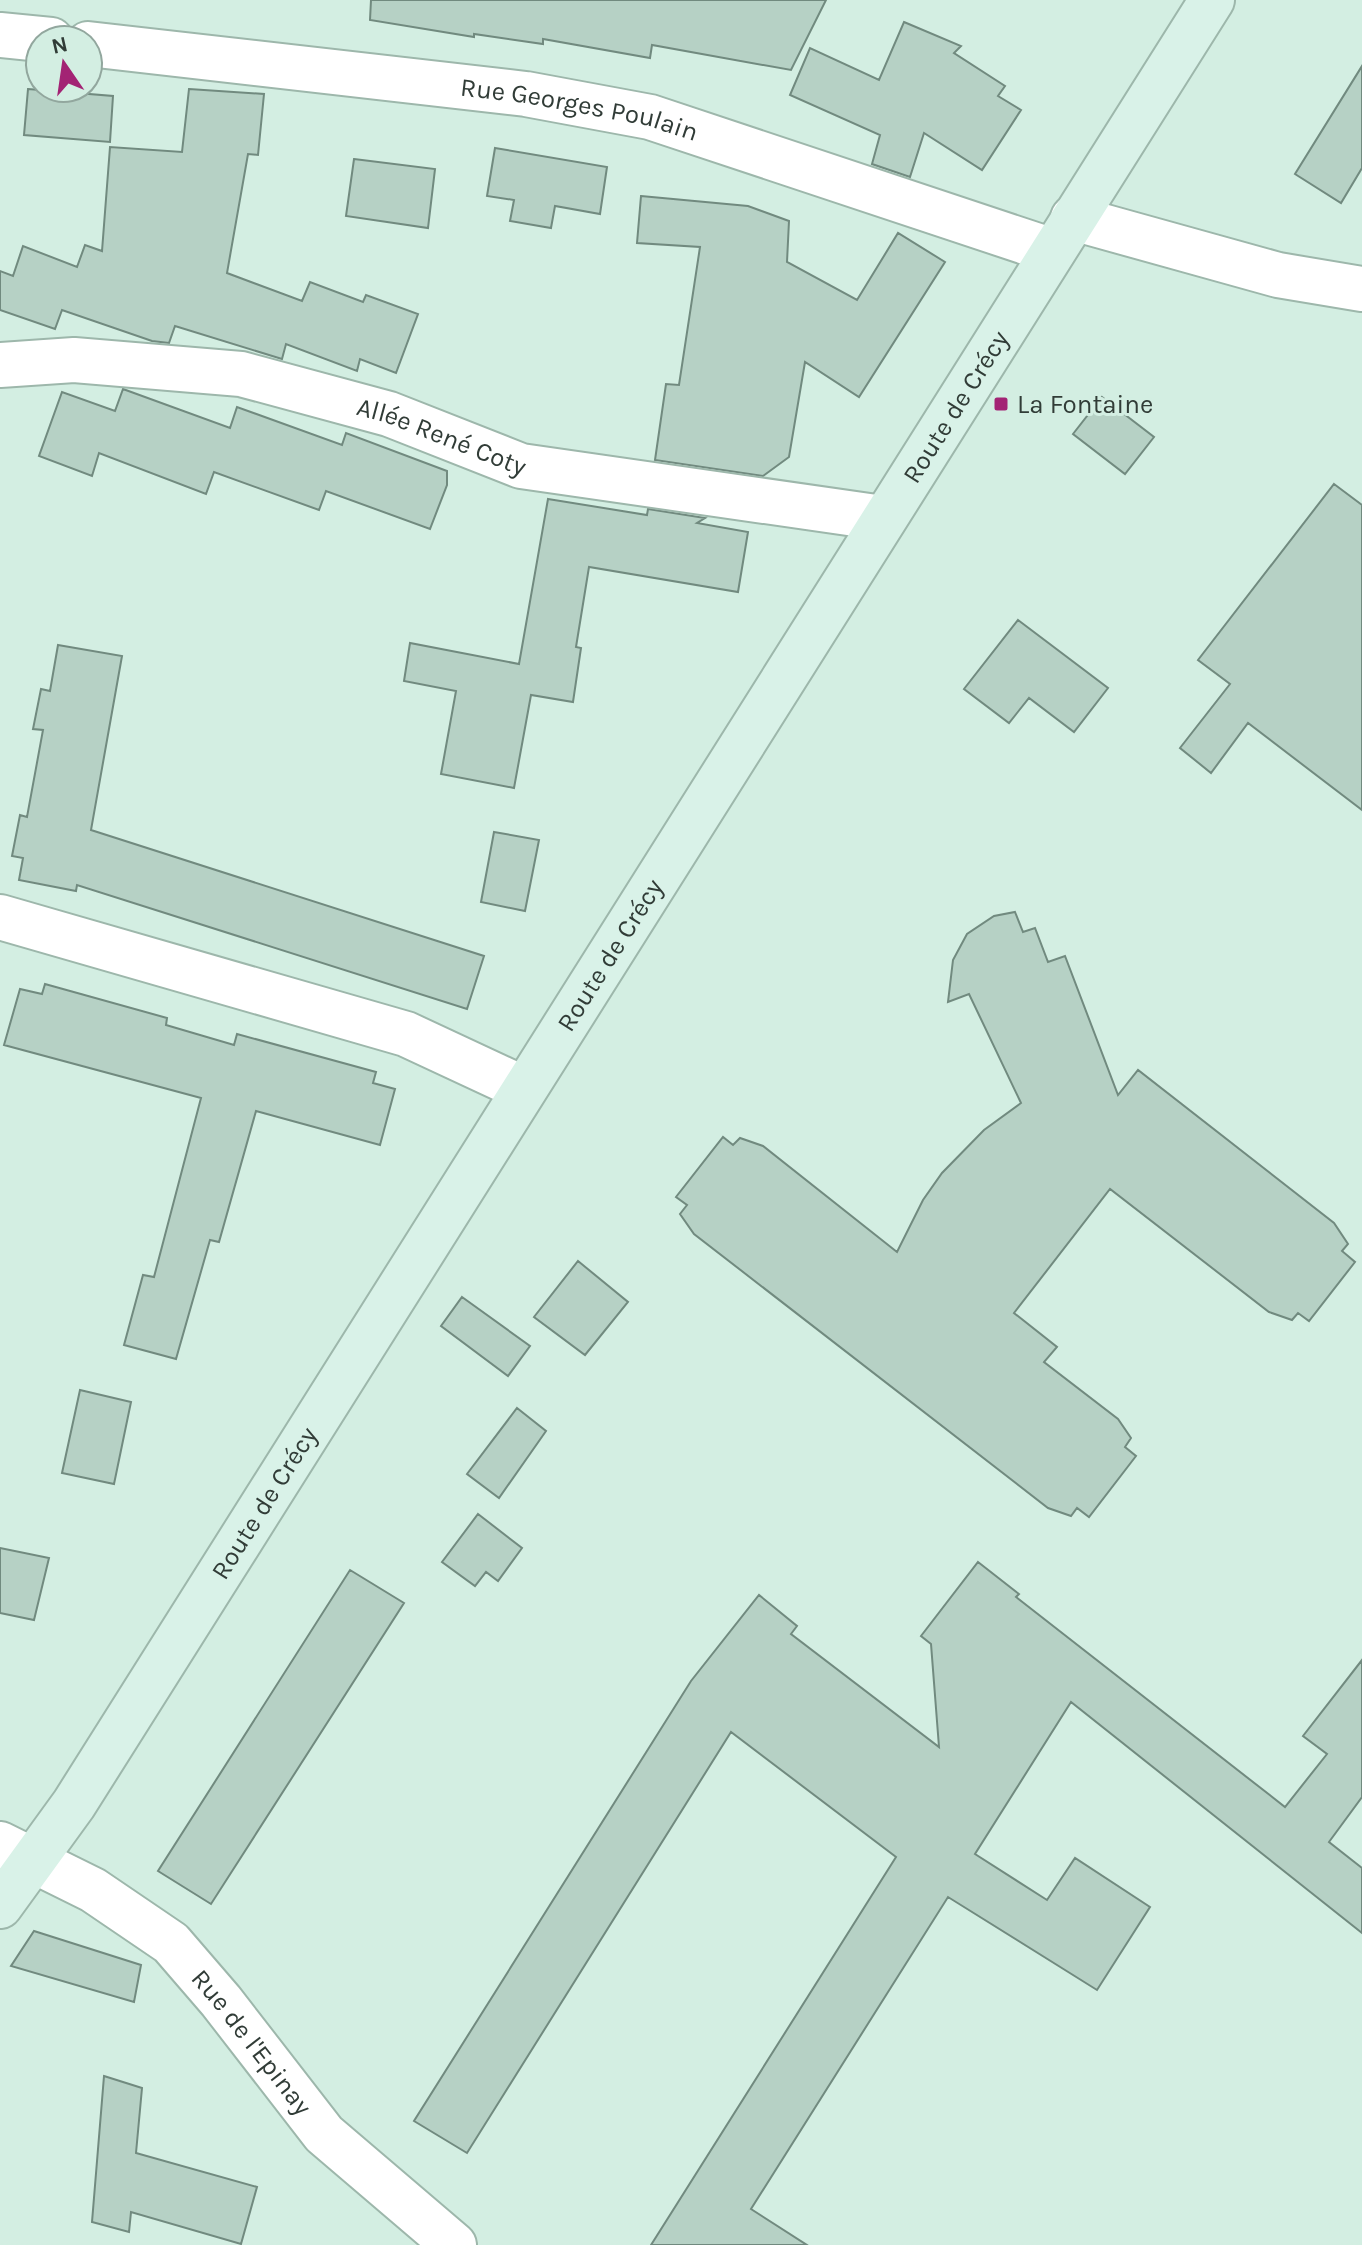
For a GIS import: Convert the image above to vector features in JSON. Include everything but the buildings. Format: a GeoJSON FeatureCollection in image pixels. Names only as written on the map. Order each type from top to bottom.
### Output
{"type":"FeatureCollection","features":[{"type":"Feature","properties":{"kind":"main road","name":"Route de Crécy"},"geometry":{"type":"LineString","coordinates":[[0,1906],[17,1853],[74,1804],[1212,0]]}},
{"type":"Feature","properties":{"kind":"street"},"geometry":{"type":"LineString","coordinates":[[0,35],[24,37]]}},
{"type":"Feature","properties":{"kind":"street","name":"Rue Georges Poulain"},"geometry":{"type":"LineString","coordinates":[[104,46],[526,94],[650,117],[1063,235],[1278,275],[1360,286]]}},
{"type":"Feature","properties":{"kind":"street","name":"Allée René Coty"},"geometry":{"type":"LineString","coordinates":[[0,365],[74,360],[241,374],[389,414],[521,466],[883,518]]}},
{"type":"Feature","properties":{"kind":"street"},"geometry":{"type":"LineString","coordinates":[[0,917],[406,1034],[524,1089]]}},
{"type":"Feature","properties":{"kind":"street","name":"Rue de l'Epinay"},"geometry":{"type":"LineString","coordinates":[[17,1853],[93,1890],[171,1943],[221,2001],[324,2134],[454,2245]]}},
{"type":"Feature","properties":{"kind":"place","name":"La Fontaine"},"geometry":{"type":"Point","coordinates":[1001,404]}}]}
